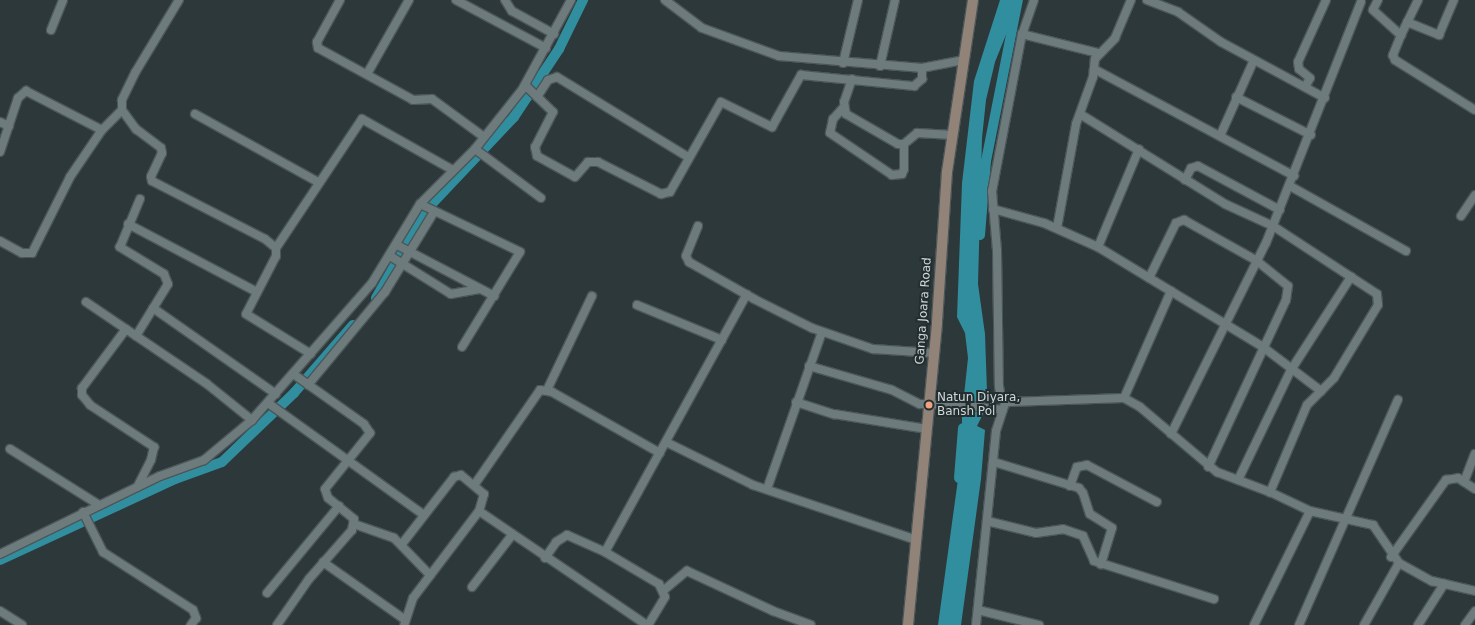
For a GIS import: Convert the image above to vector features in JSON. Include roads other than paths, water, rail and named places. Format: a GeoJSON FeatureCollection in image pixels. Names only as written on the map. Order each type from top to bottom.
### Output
{"type":"FeatureCollection","features":[{"type":"Feature","properties":{"kind":"main road","name":"Ganga Joara Road"},"geometry":{"type":"LineString","coordinates":[[908,625],[930,404],[947,172],[973,0]]}},
{"type":"Feature","properties":{"kind":"street"},"geometry":{"type":"LineString","coordinates":[[51,30],[63,0]]}},
{"type":"Feature","properties":{"kind":"street"},"geometry":{"type":"LineString","coordinates":[[179,0],[135,73],[122,100],[122,110],[136,129],[161,148],[162,153],[151,177],[152,181],[265,239],[276,248]]}},
{"type":"Feature","properties":{"kind":"street"},"geometry":{"type":"LineString","coordinates":[[340,0],[317,42],[318,48],[413,100],[432,99],[484,137]]}},
{"type":"Feature","properties":{"kind":"street"},"geometry":{"type":"LineString","coordinates":[[367,74],[408,0]]}},
{"type":"Feature","properties":{"kind":"street"},"geometry":{"type":"LineString","coordinates":[[456,0],[546,48]]}},
{"type":"Feature","properties":{"kind":"street"},"geometry":{"type":"LineString","coordinates":[[505,0],[512,11],[554,34]]}},
{"type":"Feature","properties":{"kind":"street"},"geometry":{"type":"LineString","coordinates":[[301,380],[311,354],[372,283],[396,260],[404,248],[420,204],[475,149],[524,85],[554,34],[571,0]]}},
{"type":"Feature","properties":{"kind":"street"},"geometry":{"type":"LineString","coordinates":[[665,0],[702,28],[770,55],[843,63],[922,68],[964,60]]}},
{"type":"Feature","properties":{"kind":"street"},"geometry":{"type":"LineString","coordinates":[[843,63],[858,0]]}},
{"type":"Feature","properties":{"kind":"street"},"geometry":{"type":"LineString","coordinates":[[880,66],[895,0]]}},
{"type":"Feature","properties":{"kind":"street"},"geometry":{"type":"LineString","coordinates":[[1034,0],[1022,34],[1004,118],[992,192],[997,250],[999,394],[1006,401],[1124,398],[1140,407],[1208,467],[1270,492],[1310,511],[1373,525],[1391,557],[1398,564],[1444,584],[1475,591]]}},
{"type":"Feature","properties":{"kind":"street"},"geometry":{"type":"LineString","coordinates":[[1057,228],[1080,114],[1098,54],[1115,38],[1131,0]]}},
{"type":"Feature","properties":{"kind":"street"},"geometry":{"type":"LineString","coordinates":[[1147,0],[1178,12],[1221,42],[1325,98]]}},
{"type":"Feature","properties":{"kind":"street"},"geometry":{"type":"LineString","coordinates":[[1305,87],[1310,78],[1299,69],[1298,62],[1326,0]]}},
{"type":"Feature","properties":{"kind":"street"},"geometry":{"type":"LineString","coordinates":[[1373,10],[1378,0]]}},
{"type":"Feature","properties":{"kind":"street"},"geometry":{"type":"LineString","coordinates":[[1418,0],[1393,55],[1395,60],[1475,110]]}},
{"type":"Feature","properties":{"kind":"street"},"geometry":{"type":"LineString","coordinates":[[1407,22],[1439,35],[1454,0]]}},
{"type":"Feature","properties":{"kind":"street"},"geometry":{"type":"LineString","coordinates":[[1171,434],[1257,261],[1280,210],[1325,98],[1359,1],[1373,10],[1401,35]]}},
{"type":"Feature","properties":{"kind":"street"},"geometry":{"type":"LineString","coordinates":[[1022,34],[1098,54]]}},
{"type":"Feature","properties":{"kind":"street"},"geometry":{"type":"LineString","coordinates":[[1220,136],[1236,96],[1254,60]]}},
{"type":"Feature","properties":{"kind":"street"},"geometry":{"type":"LineString","coordinates":[[524,85],[553,112],[535,152],[571,176],[580,175],[588,162],[592,161],[666,194],[670,192],[688,157],[721,102],[772,127],[801,75],[914,86],[922,79],[922,68]]}},
{"type":"Feature","properties":{"kind":"street"},"geometry":{"type":"LineString","coordinates":[[1094,69],[1294,176]]}},
{"type":"Feature","properties":{"kind":"street"},"geometry":{"type":"LineString","coordinates":[[537,97],[548,80],[557,77],[688,157]]}},
{"type":"Feature","properties":{"kind":"street"},"geometry":{"type":"LineString","coordinates":[[852,79],[843,108],[833,119],[830,133],[892,175],[902,174],[904,144]]}},
{"type":"Feature","properties":{"kind":"street"},"geometry":{"type":"LineString","coordinates":[[0,152],[18,98],[26,91],[102,130]]}},
{"type":"Feature","properties":{"kind":"street"},"geometry":{"type":"LineString","coordinates":[[1236,96],[1311,135]]}},
{"type":"Feature","properties":{"kind":"street"},"geometry":{"type":"LineString","coordinates":[[843,108],[853,118],[898,144],[904,144],[917,134],[953,135]]}},
{"type":"Feature","properties":{"kind":"street"},"geometry":{"type":"LineString","coordinates":[[0,242],[22,253],[32,253],[70,177],[102,130],[122,110]]}},
{"type":"Feature","properties":{"kind":"street"},"geometry":{"type":"LineString","coordinates":[[195,114],[318,182]]}},
{"type":"Feature","properties":{"kind":"street"},"geometry":{"type":"LineString","coordinates":[[1080,114],[1139,149],[1185,180],[1232,208],[1273,226],[1377,294],[1378,305],[1334,378],[1307,406],[1270,492]]}},
{"type":"Feature","properties":{"kind":"street"},"geometry":{"type":"LineString","coordinates":[[311,354],[246,314],[276,256],[276,248],[318,182],[362,118],[453,170]]}},
{"type":"Feature","properties":{"kind":"street"},"geometry":{"type":"LineString","coordinates":[[0,122],[9,126]]}},
{"type":"Feature","properties":{"kind":"street"},"geometry":{"type":"LineString","coordinates":[[475,149],[541,198]]}},
{"type":"Feature","properties":{"kind":"street"},"geometry":{"type":"LineString","coordinates":[[1098,247],[1139,149]]}},
{"type":"Feature","properties":{"kind":"street"},"geometry":{"type":"LineString","coordinates":[[1185,180],[1191,168],[1198,166],[1280,210]]}},
{"type":"Feature","properties":{"kind":"street"},"geometry":{"type":"LineString","coordinates":[[1290,186],[1406,251]]}},
{"type":"Feature","properties":{"kind":"street"},"geometry":{"type":"LineString","coordinates":[[1461,216],[1475,195]]}},
{"type":"Feature","properties":{"kind":"street"},"geometry":{"type":"LineString","coordinates":[[136,336],[154,308],[168,279],[120,247],[128,224],[140,199]]}},
{"type":"Feature","properties":{"kind":"street"},"geometry":{"type":"LineString","coordinates":[[420,204],[520,252],[462,347]]}},
{"type":"Feature","properties":{"kind":"street"},"geometry":{"type":"LineString","coordinates":[[993,209],[1057,228],[1098,247],[1263,347],[1320,391]]}},
{"type":"Feature","properties":{"kind":"street"},"geometry":{"type":"LineString","coordinates":[[276,394],[301,380],[380,298],[396,260],[434,212]]}},
{"type":"Feature","properties":{"kind":"street"},"geometry":{"type":"LineString","coordinates":[[1149,278],[1176,223],[1184,220],[1257,261],[1288,286],[1286,300],[1208,467]]}},
{"type":"Feature","properties":{"kind":"street"},"geometry":{"type":"LineString","coordinates":[[128,224],[257,292]]}},
{"type":"Feature","properties":{"kind":"street"},"geometry":{"type":"LineString","coordinates":[[698,226],[686,256],[689,262],[747,294],[822,332],[873,349],[934,353]]}},
{"type":"Feature","properties":{"kind":"street"},"geometry":{"type":"LineString","coordinates":[[404,248],[494,296]]}},
{"type":"Feature","properties":{"kind":"street"},"geometry":{"type":"LineString","coordinates":[[396,260],[451,294],[480,289]]}},
{"type":"Feature","properties":{"kind":"street"},"geometry":{"type":"LineString","coordinates":[[1238,480],[1291,370],[1351,277]]}},
{"type":"Feature","properties":{"kind":"street"},"geometry":{"type":"LineString","coordinates":[[1124,398],[1171,291]]}},
{"type":"Feature","properties":{"kind":"street"},"geometry":{"type":"LineString","coordinates":[[605,552],[747,294]]}},
{"type":"Feature","properties":{"kind":"street"},"geometry":{"type":"LineString","coordinates":[[547,390],[592,296]]}},
{"type":"Feature","properties":{"kind":"street"},"geometry":{"type":"LineString","coordinates":[[86,302],[207,384],[252,420]]}},
{"type":"Feature","properties":{"kind":"street"},"geometry":{"type":"LineString","coordinates":[[637,305],[722,340]]}},
{"type":"Feature","properties":{"kind":"street"},"geometry":{"type":"LineString","coordinates":[[154,308],[276,394]]}},
{"type":"Feature","properties":{"kind":"street"},"geometry":{"type":"LineString","coordinates":[[126,329],[82,388],[82,395],[90,404],[154,447],[154,452],[137,487]]}},
{"type":"Feature","properties":{"kind":"street"},"geometry":{"type":"LineString","coordinates":[[767,489],[796,402],[822,332]]}},
{"type":"Feature","properties":{"kind":"street"},"geometry":{"type":"LineString","coordinates":[[809,366],[892,390],[920,404],[962,405],[1003,410]]}},
{"type":"Feature","properties":{"kind":"street"},"geometry":{"type":"LineString","coordinates":[[301,380],[369,428],[366,440],[350,461],[325,489],[325,494],[350,514],[354,524]]}},
{"type":"Feature","properties":{"kind":"street"},"geometry":{"type":"LineString","coordinates":[[475,484],[536,393],[547,390],[660,453]]}},
{"type":"Feature","properties":{"kind":"street"},"geometry":{"type":"LineString","coordinates":[[274,407],[276,394]]}},
{"type":"Feature","properties":{"kind":"street"},"geometry":{"type":"LineString","coordinates":[[1299,625],[1344,518],[1398,400]]}},
{"type":"Feature","properties":{"kind":"street"},"geometry":{"type":"LineString","coordinates":[[976,625],[996,431],[1006,401]]}},
{"type":"Feature","properties":{"kind":"street"},"geometry":{"type":"LineString","coordinates":[[796,402],[842,415],[927,429]]}},
{"type":"Feature","properties":{"kind":"street"},"geometry":{"type":"LineString","coordinates":[[0,544],[3,552],[85,518],[99,505],[137,487],[204,460],[252,420],[274,407]]}},
{"type":"Feature","properties":{"kind":"street"},"geometry":{"type":"LineString","coordinates":[[274,407],[424,515]]}},
{"type":"Feature","properties":{"kind":"street"},"geometry":{"type":"LineString","coordinates":[[666,442],[744,481],[916,540]]}},
{"type":"Feature","properties":{"kind":"street"},"geometry":{"type":"LineString","coordinates":[[10,449],[99,505]]}},
{"type":"Feature","properties":{"kind":"street"},"geometry":{"type":"LineString","coordinates":[[1464,482],[1475,454]]}},
{"type":"Feature","properties":{"kind":"street"},"geometry":{"type":"LineString","coordinates":[[994,462],[1070,486],[1083,493],[1090,514],[1112,528],[1101,564]]}},
{"type":"Feature","properties":{"kind":"street"},"geometry":{"type":"LineString","coordinates":[[1070,486],[1077,467],[1087,465],[1157,502]]}},
{"type":"Feature","properties":{"kind":"street"},"geometry":{"type":"LineString","coordinates":[[324,562],[404,622],[413,598],[479,512],[484,494],[475,484],[461,475],[454,477],[402,544]]}},
{"type":"Feature","properties":{"kind":"street"},"geometry":{"type":"LineString","coordinates":[[1391,557],[1446,480],[1451,477],[1464,482],[1475,489]]}},
{"type":"Feature","properties":{"kind":"street"},"geometry":{"type":"LineString","coordinates":[[267,593],[339,506]]}},
{"type":"Feature","properties":{"kind":"street"},"geometry":{"type":"LineString","coordinates":[[1254,625],[1310,511]]}},
{"type":"Feature","properties":{"kind":"street"},"geometry":{"type":"LineString","coordinates":[[479,512],[545,558],[647,625],[663,601],[664,590],[688,571],[773,611],[811,625]]}},
{"type":"Feature","properties":{"kind":"street"},"geometry":{"type":"LineString","coordinates":[[85,518],[98,545],[106,555],[193,610],[196,618],[191,625]]}},
{"type":"Feature","properties":{"kind":"street"},"geometry":{"type":"LineString","coordinates":[[987,521],[1036,533],[1063,529],[1083,536],[1090,556],[1101,564],[1214,599]]}},
{"type":"Feature","properties":{"kind":"street"},"geometry":{"type":"LineString","coordinates":[[354,524],[386,534],[402,544],[430,575]]}},
{"type":"Feature","properties":{"kind":"street"},"geometry":{"type":"LineString","coordinates":[[277,625],[354,524]]}},
{"type":"Feature","properties":{"kind":"street"},"geometry":{"type":"LineString","coordinates":[[545,558],[556,542],[567,534],[605,552],[664,590]]}},
{"type":"Feature","properties":{"kind":"street"},"geometry":{"type":"LineString","coordinates":[[472,587],[512,535]]}},
{"type":"Feature","properties":{"kind":"street"},"geometry":{"type":"LineString","coordinates":[[1364,625],[1398,564]]}},
{"type":"Feature","properties":{"kind":"street"},"geometry":{"type":"LineString","coordinates":[[1418,625],[1444,584]]}},
{"type":"Feature","properties":{"kind":"street"},"geometry":{"type":"LineString","coordinates":[[978,610],[1039,625]]}},
{"type":"Feature","properties":{"kind":"street"},"geometry":{"type":"LineString","coordinates":[[1465,625],[1475,611]]}},
{"type":"Feature","properties":{"kind":"street"},"geometry":{"type":"LineString","coordinates":[[1,614],[22,625]]}},
{"type":"Feature","properties":{"kind":"water"},"geometry":{"type":"Polygon","coordinates":[[[1000,0],[1020,0],[995,62],[986,100],[982,138],[978,284],[985,334],[987,391],[983,414],[977,426],[985,430],[981,479],[961,625],[938,625],[962,450],[962,414],[968,358],[965,333],[957,317],[962,183],[974,81],[1000,0]]]}},
{"type":"Feature","properties":{"kind":"waterway"},"geometry":{"type":"LineString","coordinates":[[376,298],[427,209],[514,117],[559,49],[583,0]]}},
{"type":"Feature","properties":{"kind":"waterway"},"geometry":{"type":"LineString","coordinates":[[980,235],[986,161],[1018,0]]}},
{"type":"Feature","properties":{"kind":"waterway"},"geometry":{"type":"LineString","coordinates":[[0,560],[175,479],[222,462],[294,393],[353,325]]}},
{"type":"Feature","properties":{"kind":"waterway"},"geometry":{"type":"LineString","coordinates":[[959,478],[963,428]]}},
{"type":"Feature","properties":{"kind":"place","name":"Natun Diyara, Bansh Pol"},"geometry":{"type":"Point","coordinates":[929,405]}}]}
